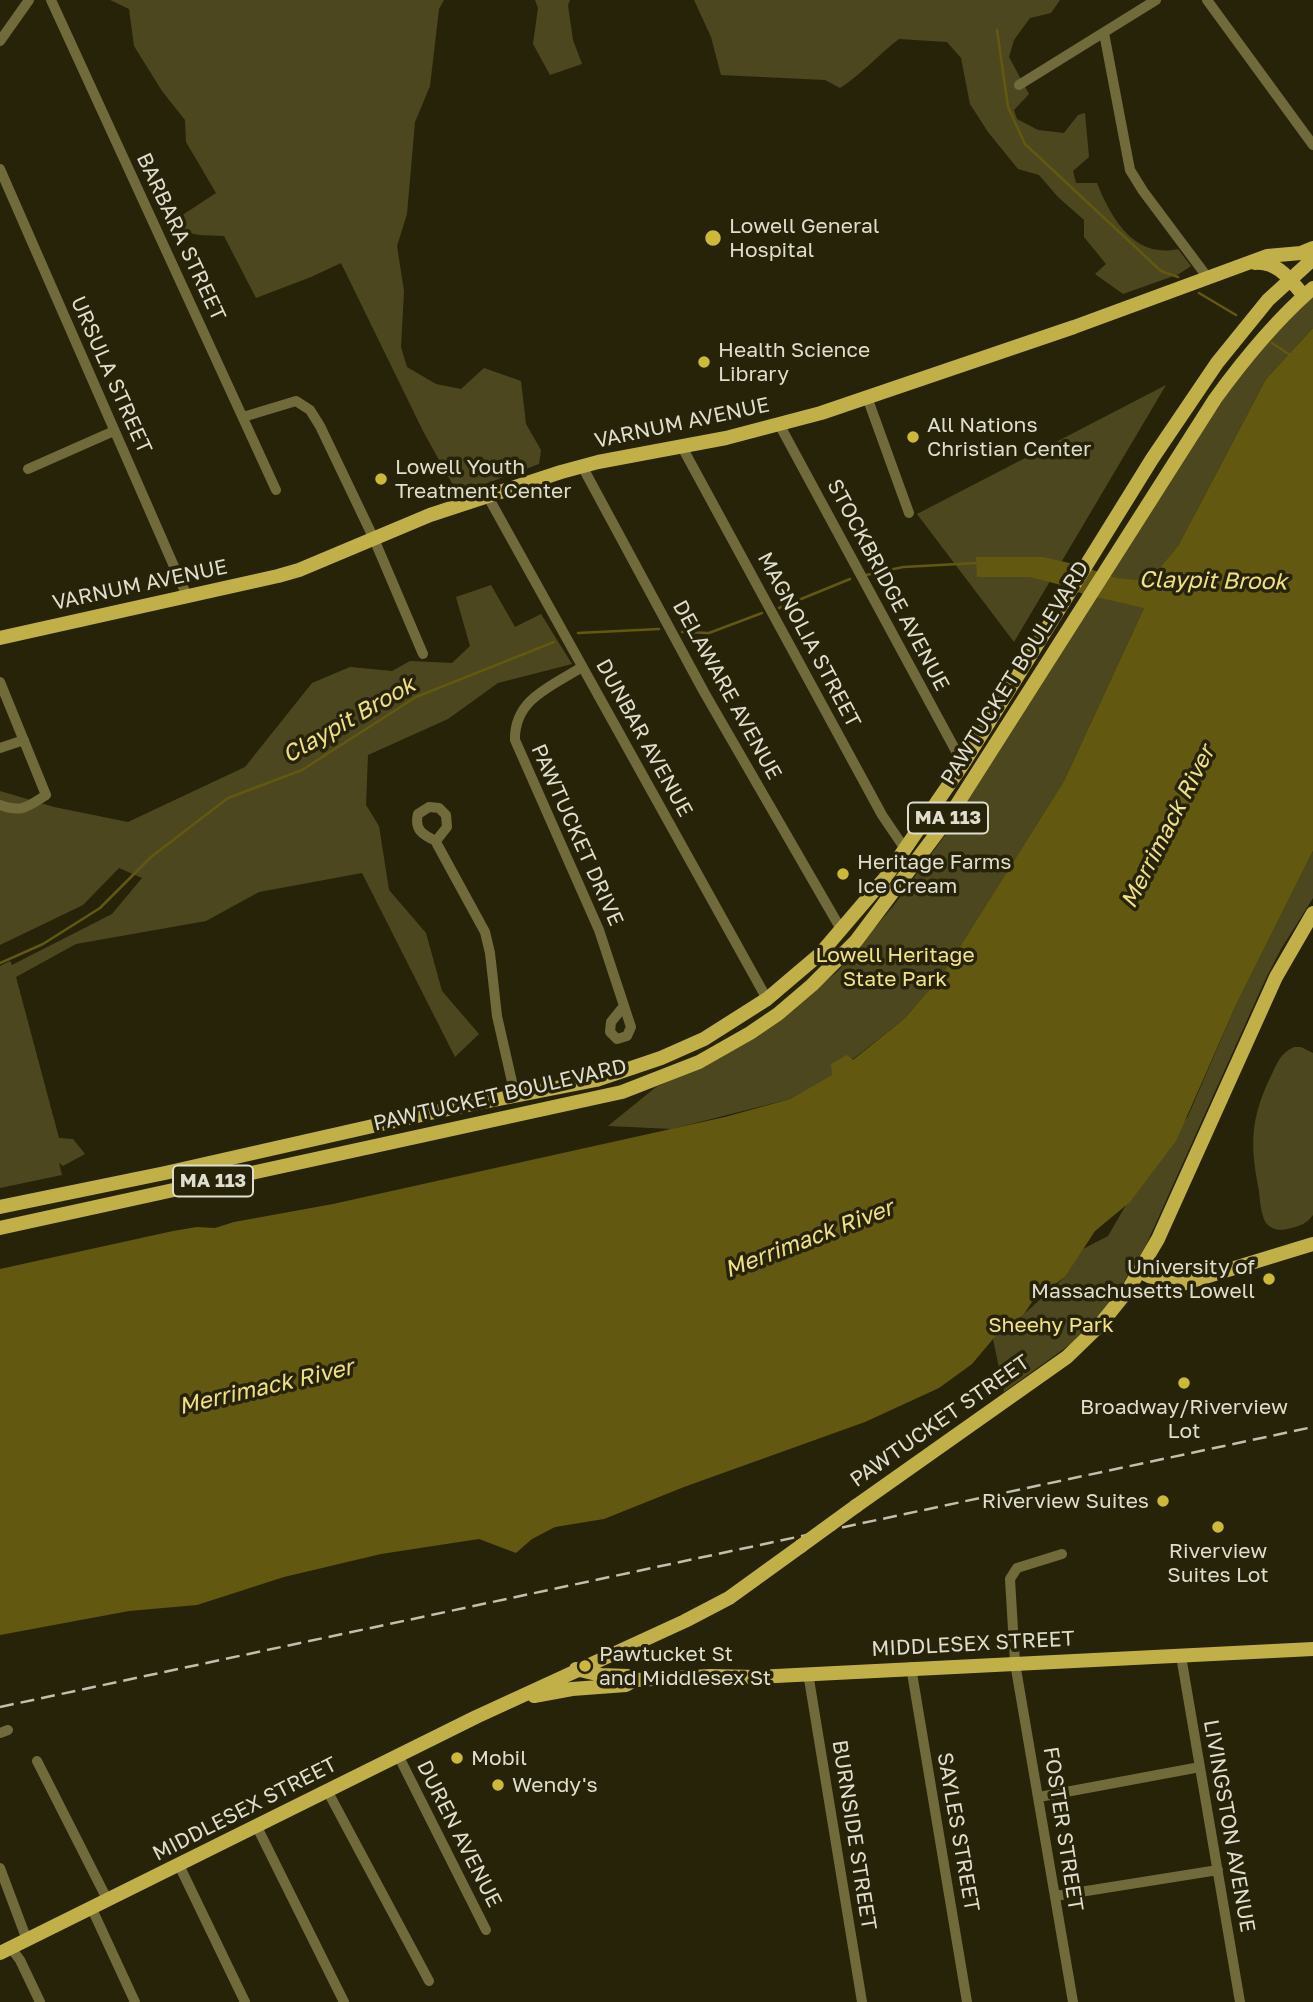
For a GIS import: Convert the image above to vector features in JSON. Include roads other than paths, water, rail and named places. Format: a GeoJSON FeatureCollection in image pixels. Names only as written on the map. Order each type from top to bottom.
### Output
{"type":"FeatureCollection","features":[{"type":"Feature","properties":{"kind":"main road","name":"VARNUM AVENUE"},"geometry":{"type":"LineString","coordinates":[[0,638],[299,570],[430,515],[487,495],[582,466],[682,447],[779,424],[1004,351],[1267,256],[1301,253],[1313,248]]}},
{"type":"Feature","properties":{"kind":"main road"},"geometry":{"type":"LineString","coordinates":[[1283,255],[1291,264],[1290,280]]}},
{"type":"Feature","properties":{"kind":"main road","name":"MA 113"},"geometry":{"type":"LineString","coordinates":[[1290,280],[1313,259]]}},
{"type":"Feature","properties":{"kind":"main road"},"geometry":{"type":"LineString","coordinates":[[1247,264],[1265,262],[1273,265],[1309,292]]}},
{"type":"Feature","properties":{"kind":"main road","name":"PAWTUCKET BOULEVARD"},"geometry":{"type":"LineString","coordinates":[[0,1208],[515,1095],[596,1080],[661,1058],[704,1039],[767,999],[805,968],[868,900],[963,764],[1152,459],[1222,357],[1255,315],[1290,280]]}},
{"type":"Feature","properties":{"kind":"main road","name":"PAWTUCKET BOULEVARD"},"geometry":{"type":"LineString","coordinates":[[0,1228],[312,1158],[595,1099],[649,1083],[727,1047],[792,1003],[856,941],[949,817],[1220,391],[1245,358],[1309,292]]}},
{"type":"Feature","properties":{"kind":"main road","name":"PAWTUCKET STREET"},"geometry":{"type":"LineString","coordinates":[[576,1669],[685,1621],[729,1598],[1083,1343],[1112,1312],[1140,1272],[1168,1218],[1276,977],[1313,913]]}},
{"type":"Feature","properties":{"kind":"main road"},"geometry":{"type":"LineString","coordinates":[[1140,1272],[1161,1282],[1182,1284],[1313,1244]]}},
{"type":"Feature","properties":{"kind":"main road","name":"MIDDLESEX STREET"},"geometry":{"type":"LineString","coordinates":[[508,1702],[572,1689],[626,1685],[635,1680],[1313,1648]]}},
{"type":"Feature","properties":{"kind":"main road","name":"MIDDLESEX STREET"},"geometry":{"type":"LineString","coordinates":[[5,1951],[576,1669],[601,1675],[627,1676],[635,1680]]}},
{"type":"Feature","properties":{"kind":"street"},"geometry":{"type":"LineString","coordinates":[[0,41],[29,0]]}},
{"type":"Feature","properties":{"kind":"street","name":"BARBARA STREET"},"geometry":{"type":"LineString","coordinates":[[51,0],[276,490]]}},
{"type":"Feature","properties":{"kind":"street"},"geometry":{"type":"LineString","coordinates":[[1018,85],[1104,33],[1141,4],[1156,0]]}},
{"type":"Feature","properties":{"kind":"street"},"geometry":{"type":"LineString","coordinates":[[1207,0],[1313,145]]}},
{"type":"Feature","properties":{"kind":"street"},"geometry":{"type":"LineString","coordinates":[[1104,33],[1130,170],[1208,278]]}},
{"type":"Feature","properties":{"kind":"street","name":"URSULA STREET"},"geometry":{"type":"LineString","coordinates":[[0,169],[187,596]]}},
{"type":"Feature","properties":{"kind":"street"},"geometry":{"type":"LineString","coordinates":[[867,397],[909,513]]}},
{"type":"Feature","properties":{"kind":"street"},"geometry":{"type":"LineString","coordinates":[[243,417],[296,401],[310,410],[374,539],[423,654]]}},
{"type":"Feature","properties":{"kind":"street","name":"STOCKBRIDGE AVENUE"},"geometry":{"type":"LineString","coordinates":[[779,424],[963,764]]}},
{"type":"Feature","properties":{"kind":"street"},"geometry":{"type":"LineString","coordinates":[[28,469],[114,431]]}},
{"type":"Feature","properties":{"kind":"street","name":"MAGNOLIA STREET"},"geometry":{"type":"LineString","coordinates":[[682,447],[882,815],[905,849]]}},
{"type":"Feature","properties":{"kind":"street","name":"DELAWARE AVENUE"},"geometry":{"type":"LineString","coordinates":[[582,466],[704,692],[842,930]]}},
{"type":"Feature","properties":{"kind":"street","name":"DUNBAR AVENUE"},"geometry":{"type":"LineString","coordinates":[[487,495],[767,999]]}},
{"type":"Feature","properties":{"kind":"street","name":"PAWTUCKET DRIVE"},"geometry":{"type":"LineString","coordinates":[[582,667],[536,696],[523,708],[516,723],[515,740],[594,917],[624,1006]]}},
{"type":"Feature","properties":{"kind":"street"},"geometry":{"type":"LineString","coordinates":[[0,682],[46,796],[26,809],[0,805]]}},
{"type":"Feature","properties":{"kind":"street"},"geometry":{"type":"LineString","coordinates":[[0,748],[24,740]]}},
{"type":"Feature","properties":{"kind":"street"},"geometry":{"type":"LineString","coordinates":[[436,841],[485,932],[497,1016],[515,1095]]}},
{"type":"Feature","properties":{"kind":"street","name":"FOSTER STREET"},"geometry":{"type":"LineString","coordinates":[[1062,1554],[1017,1568],[1010,1578],[1015,1663],[1073,2002]]}},
{"type":"Feature","properties":{"kind":"street","name":"LIVINGSTON AVENUE"},"geometry":{"type":"LineString","coordinates":[[1181,1656],[1240,2002]]}},
{"type":"Feature","properties":{"kind":"street","name":"SAYLES STREET"},"geometry":{"type":"LineString","coordinates":[[911,1667],[967,2002]]}},
{"type":"Feature","properties":{"kind":"street","name":"BURNSIDE STREET"},"geometry":{"type":"LineString","coordinates":[[808,1673],[862,2002]]}},
{"type":"Feature","properties":{"kind":"street","name":"DUREN AVENUE"},"geometry":{"type":"LineString","coordinates":[[398,1755],[486,1930]]}},
{"type":"Feature","properties":{"kind":"street"},"geometry":{"type":"LineString","coordinates":[[37,1761],[108,1901]]}},
{"type":"Feature","properties":{"kind":"street"},"geometry":{"type":"LineString","coordinates":[[1039,1797],[1200,1766]]}},
{"type":"Feature","properties":{"kind":"street"},"geometry":{"type":"LineString","coordinates":[[328,1792],[429,1981]]}},
{"type":"Feature","properties":{"kind":"street"},"geometry":{"type":"LineString","coordinates":[[257,1827],[344,2002]]}},
{"type":"Feature","properties":{"kind":"street"},"geometry":{"type":"LineString","coordinates":[[179,1865],[246,2002]]}},
{"type":"Feature","properties":{"kind":"street"},"geometry":{"type":"LineString","coordinates":[[0,1868],[27,1940]]}},
{"type":"Feature","properties":{"kind":"street"},"geometry":{"type":"LineString","coordinates":[[1055,1896],[1218,1870]]}},
{"type":"Feature","properties":{"kind":"street"},"geometry":{"type":"LineString","coordinates":[[92,1909],[135,2002]]}},
{"type":"Feature","properties":{"kind":"street"},"geometry":{"type":"LineString","coordinates":[[5,1951],[20,1960],[40,2002]]}},
{"type":"Feature","properties":{"kind":"water","name":"Merrimack River"},"geometry":{"type":"Polygon","coordinates":[[[1313,328],[1313,851],[1236,1005],[1176,1141],[1130,1202],[1095,1231],[1065,1277],[1034,1299],[1024,1314],[993,1339],[972,1364],[939,1388],[865,1422],[684,1487],[604,1519],[555,1527],[532,1539],[516,1553],[479,1539],[381,1554],[284,1577],[197,1605],[129,1611],[0,1635],[0,1269],[173,1231],[197,1227],[215,1228],[333,1204],[725,1117],[790,1099],[832,1075],[831,1064],[847,1055],[853,1060],[905,1018],[942,975],[1064,781],[1144,608],[1083,594],[1030,577],[977,577],[976,557],[1043,557],[1116,578],[1136,580],[1155,574],[1178,546],[1266,379],[1313,328]]]}},
{"type":"Feature","properties":{"kind":"waterway"},"geometry":{"type":"LineString","coordinates":[[997,30],[1008,107],[1025,144],[1161,271],[1178,277]]}},
{"type":"Feature","properties":{"kind":"waterway"},"geometry":{"type":"LineString","coordinates":[[1199,293],[1236,315]]}},
{"type":"Feature","properties":{"kind":"waterway"},"geometry":{"type":"LineString","coordinates":[[1272,343],[1290,355]]}},
{"type":"Feature","properties":{"kind":"waterway","name":"Claypit Brook"},"geometry":{"type":"LineString","coordinates":[[866,575],[903,567],[977,563]]}},
{"type":"Feature","properties":{"kind":"waterway","name":"Claypit Brook"},"geometry":{"type":"LineString","coordinates":[[779,608],[850,579]]}},
{"type":"Feature","properties":{"kind":"waterway","name":"Claypit Brook"},"geometry":{"type":"LineString","coordinates":[[682,632],[709,633],[762,613]]}},
{"type":"Feature","properties":{"kind":"waterway","name":"Claypit Brook"},"geometry":{"type":"LineString","coordinates":[[578,633],[659,629]]}},
{"type":"Feature","properties":{"kind":"waterway","name":"Claypit Brook"},"geometry":{"type":"LineString","coordinates":[[0,963],[43,944],[100,908],[151,857],[228,798],[302,770],[416,697],[554,642]]}},
{"type":"Feature","properties":{"kind":"railway"},"geometry":{"type":"LineString","coordinates":[[0,1707],[1313,1427]]}},
{"type":"Feature","properties":{"kind":"place","name":"Lowell General Hospital"},"geometry":{"type":"Point","coordinates":[713,238]}},
{"type":"Feature","properties":{"kind":"place","name":"Health Science Library"},"geometry":{"type":"Point","coordinates":[704,362]}},
{"type":"Feature","properties":{"kind":"place","name":"All Nations Christian Center"},"geometry":{"type":"Point","coordinates":[913,437]}},
{"type":"Feature","properties":{"kind":"place","name":"Lowell Youth Treatment Center"},"geometry":{"type":"Point","coordinates":[381,479]}},
{"type":"Feature","properties":{"kind":"place","name":"Heritage Farms Ice Cream"},"geometry":{"type":"Point","coordinates":[843,874]}},
{"type":"Feature","properties":{"kind":"place","name":"University of Massachusetts Lowell"},"geometry":{"type":"Point","coordinates":[1269,1279]}},
{"type":"Feature","properties":{"kind":"place","name":"Broadway/Riverview Lot"},"geometry":{"type":"Point","coordinates":[1184,1383]}},
{"type":"Feature","properties":{"kind":"place","name":"Riverview Suites"},"geometry":{"type":"Point","coordinates":[1163,1501]}},
{"type":"Feature","properties":{"kind":"place","name":"Riverview Suites Lot"},"geometry":{"type":"Point","coordinates":[1218,1527]}},
{"type":"Feature","properties":{"kind":"place","name":"Pawtucket St and Middlesex St"},"geometry":{"type":"Point","coordinates":[585,1666]}},
{"type":"Feature","properties":{"kind":"place","name":"Mobil"},"geometry":{"type":"Point","coordinates":[457,1758]}},
{"type":"Feature","properties":{"kind":"place","name":"Wendy's"},"geometry":{"type":"Point","coordinates":[498,1785]}},
{"type":"Feature","properties":{"kind":"park label","name":"Lowell Heritage State Park"},"geometry":{"type":"Point","coordinates":[895,967]}},
{"type":"Feature","properties":{"kind":"park label","name":"Sheehy Park"},"geometry":{"type":"Point","coordinates":[1051,1325]}}]}
